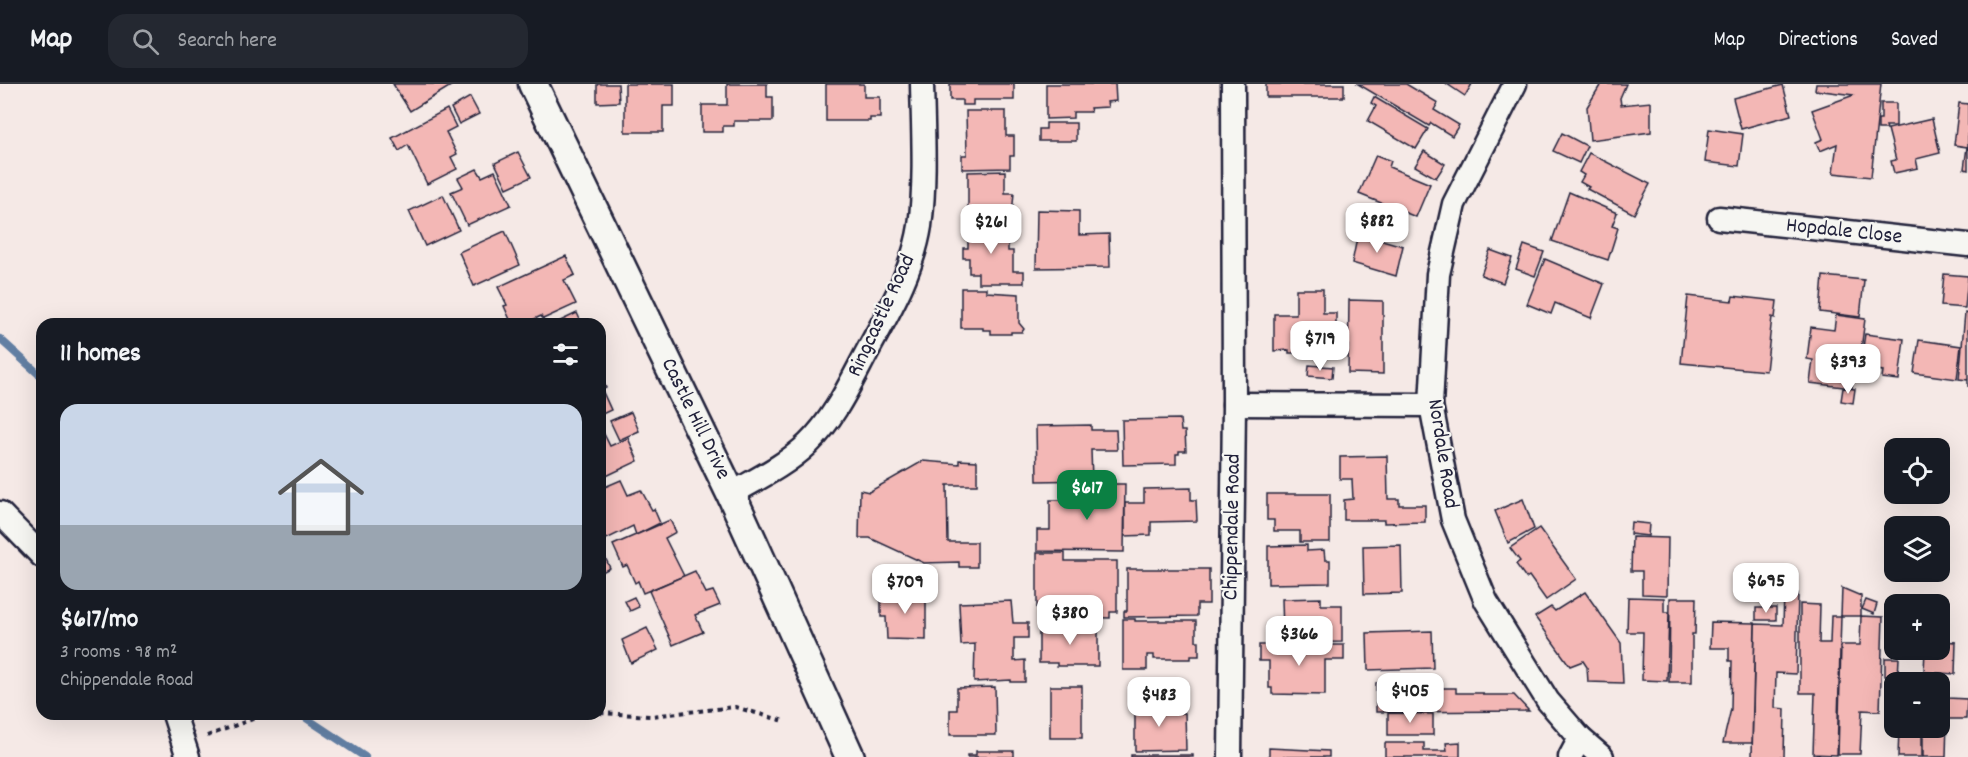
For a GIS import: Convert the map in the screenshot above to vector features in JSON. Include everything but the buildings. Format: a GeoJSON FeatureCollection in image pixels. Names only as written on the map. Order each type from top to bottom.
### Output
{"type":"FeatureCollection","features":[{"type":"Feature","properties":{"kind":"street","name":"Castle Hill Drive"},"geometry":{"type":"LineString","coordinates":[[533,84],[731,494],[850,757]]}},
{"type":"Feature","properties":{"kind":"street","name":"Ringcastle Road"},"geometry":{"type":"LineString","coordinates":[[731,494],[784,463],[809,444],[838,407],[896,297],[913,256],[920,227],[924,179],[922,84]]}},
{"type":"Feature","properties":{"kind":"street","name":"Chippendale Road"},"geometry":{"type":"LineString","coordinates":[[1230,757],[1234,404],[1233,84]]}},
{"type":"Feature","properties":{"kind":"street","name":"Nordale Road"},"geometry":{"type":"LineString","coordinates":[[1515,84],[1454,204],[1438,274],[1431,405],[1453,520],[1486,601],[1575,748],[1602,757]]}},
{"type":"Feature","properties":{"kind":"street","name":"Hopdale Close"},"geometry":{"type":"LineString","coordinates":[[1719,218],[1968,245]]}},
{"type":"Feature","properties":{"kind":"street"},"geometry":{"type":"LineString","coordinates":[[1234,404],[1431,405]]}},
{"type":"Feature","properties":{"kind":"street"},"geometry":{"type":"LineString","coordinates":[[0,513],[36,550]]}},
{"type":"Feature","properties":{"kind":"street"},"geometry":{"type":"LineString","coordinates":[[176,720],[186,752]]}},
{"type":"Feature","properties":{"kind":"path"},"geometry":{"type":"LineString","coordinates":[[606,713],[651,716],[735,707],[784,721]]}},
{"type":"Feature","properties":{"kind":"path"},"geometry":{"type":"LineString","coordinates":[[186,752],[230,726],[248,720]]}},
{"type":"Feature","properties":{"kind":"waterway"},"geometry":{"type":"LineString","coordinates":[[0,339],[36,372]]}},
{"type":"Feature","properties":{"kind":"waterway"},"geometry":{"type":"LineString","coordinates":[[309,720],[365,757]]}}]}
